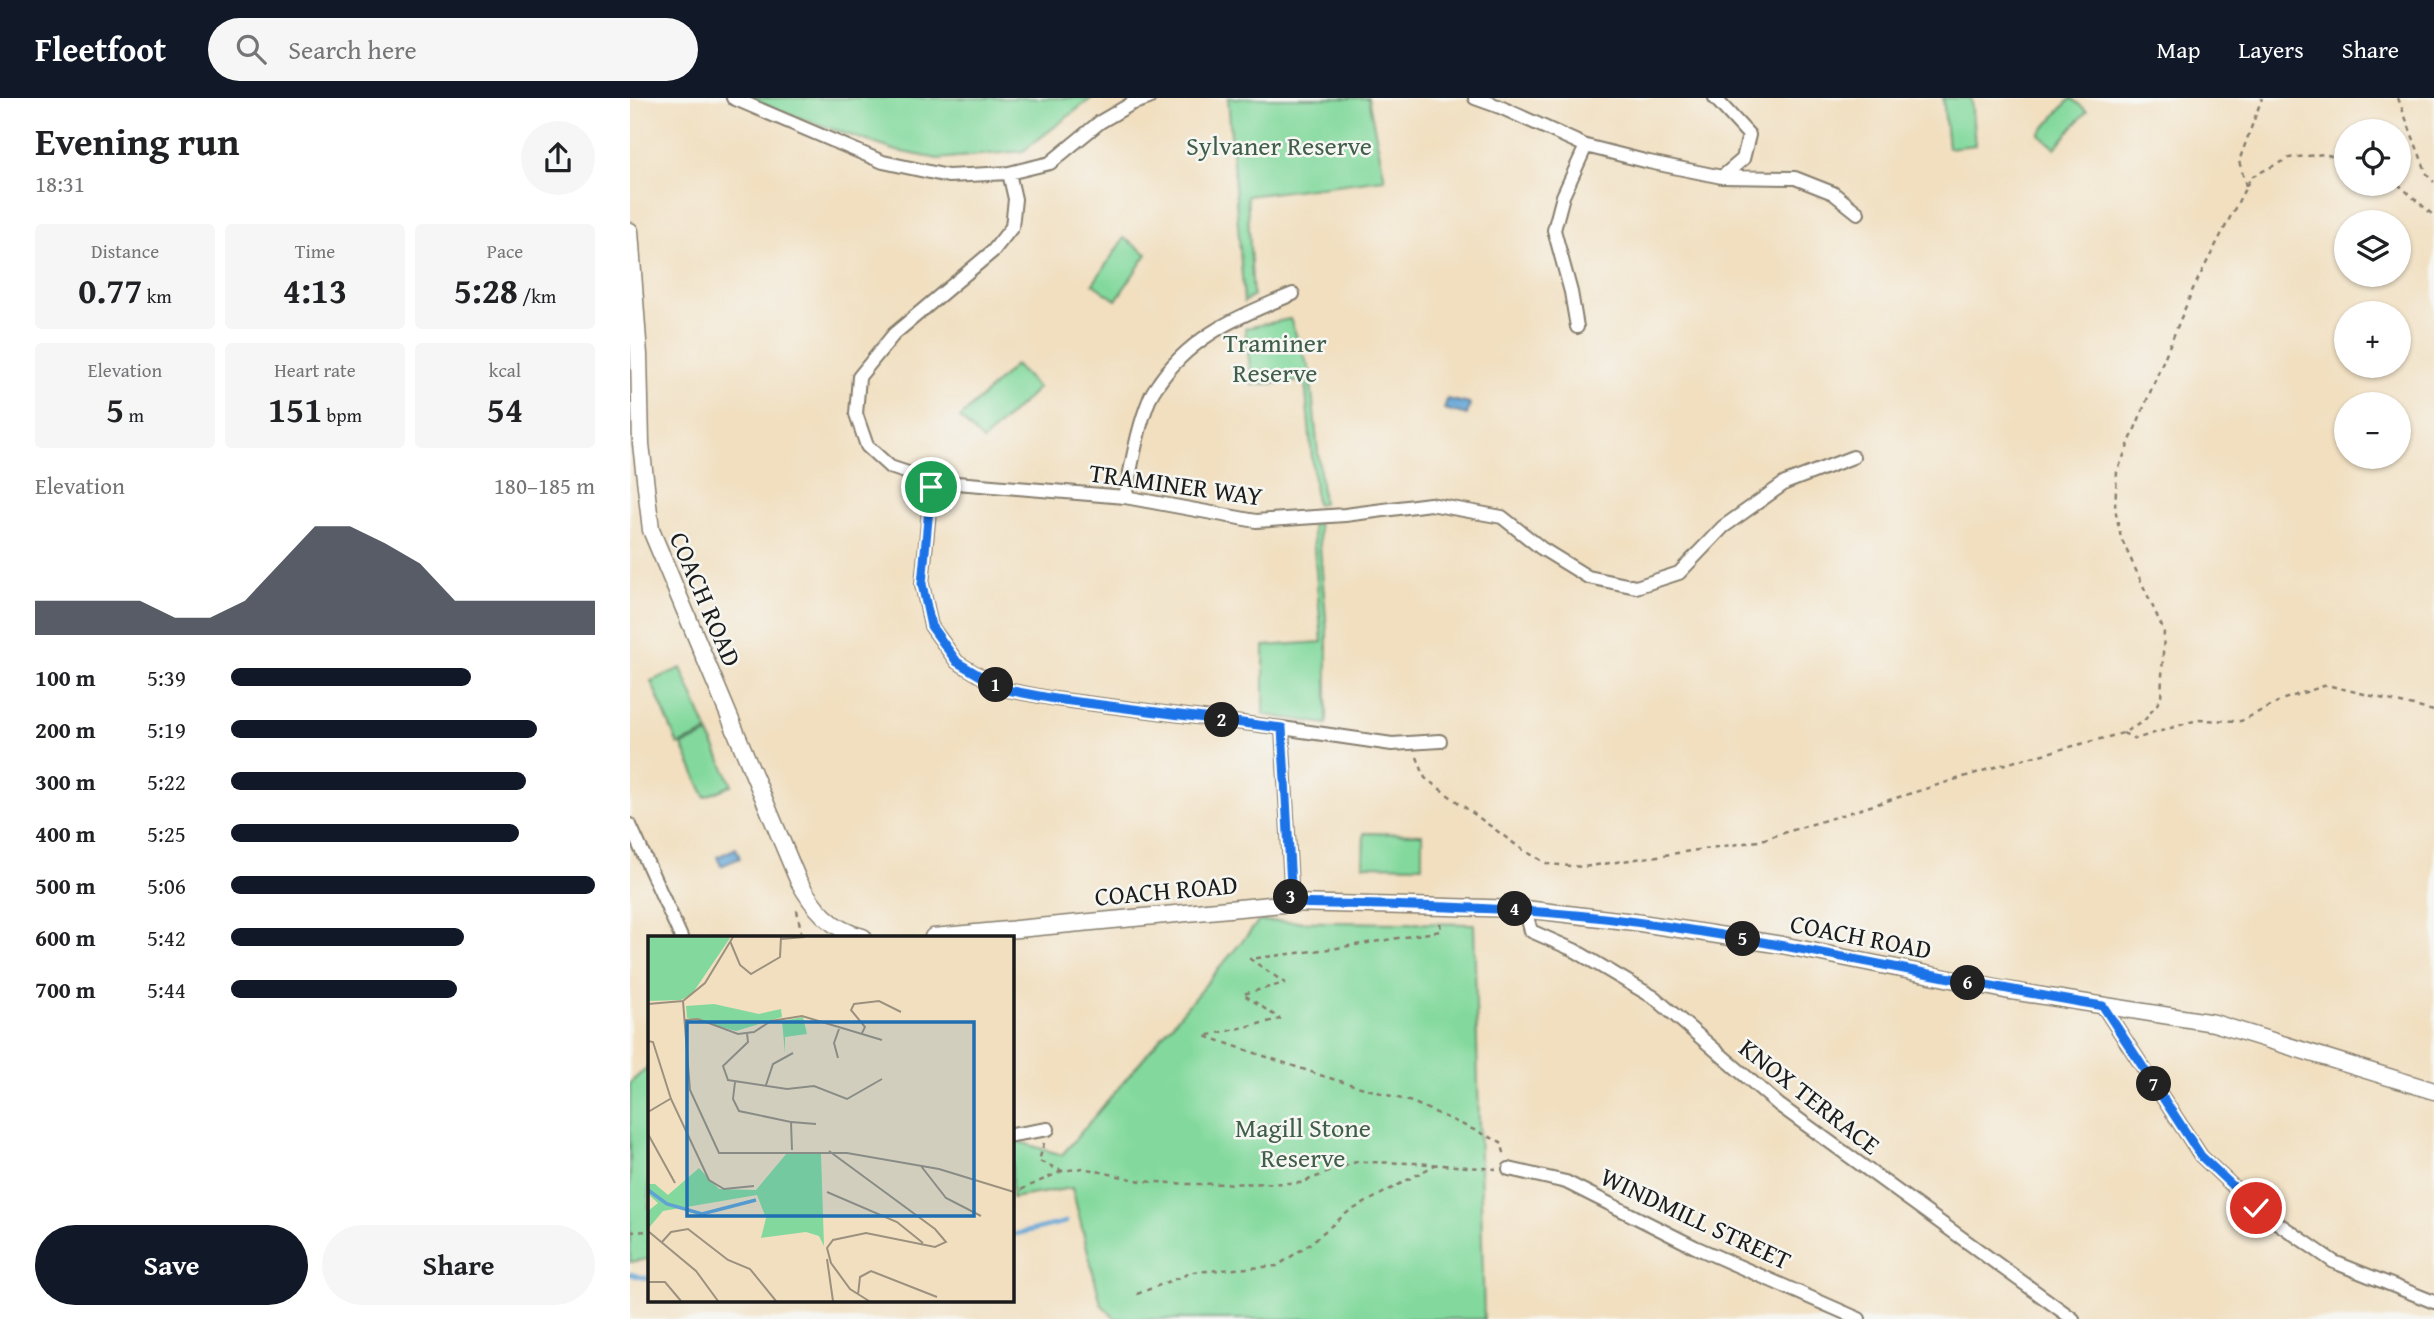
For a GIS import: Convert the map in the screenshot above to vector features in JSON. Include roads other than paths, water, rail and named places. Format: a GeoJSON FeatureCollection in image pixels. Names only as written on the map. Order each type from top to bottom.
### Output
{"type":"FeatureCollection","features":[{"type":"Feature","properties":{"kind":"street"},"geometry":{"type":"LineString","coordinates":[[733,98],[883,162],[948,176],[1009,173],[1050,163],[1100,122],[1131,104],[1149,98]]}},
{"type":"Feature","properties":{"kind":"street"},"geometry":{"type":"LineString","coordinates":[[1475,98],[1586,146],[1649,162],[1722,177],[1795,178],[1833,192],[1858,213]]}},
{"type":"Feature","properties":{"kind":"street"},"geometry":{"type":"LineString","coordinates":[[1715,98],[1749,135],[1743,159],[1722,177]]}},
{"type":"Feature","properties":{"kind":"street"},"geometry":{"type":"LineString","coordinates":[[1577,327],[1571,292],[1554,230],[1563,196],[1586,146]]}},
{"type":"Feature","properties":{"kind":"street","name":"TRAMINER WAY"},"geometry":{"type":"LineString","coordinates":[[1009,173],[1015,199],[1012,227],[993,251],[894,334],[859,377],[856,414],[867,446],[890,467],[932,481],[1125,497],[1256,521],[1345,515],[1430,504],[1502,517],[1541,548],[1588,577],[1636,587],[1679,573],[1723,527],[1785,483],[1853,457]]}},
{"type":"Feature","properties":{"kind":"street","name":"COACH ROAD"},"geometry":{"type":"LineString","coordinates":[[630,231],[639,355],[641,444],[651,530],[798,880],[809,900],[832,924],[847,933],[859,936]]}},
{"type":"Feature","properties":{"kind":"street"},"geometry":{"type":"LineString","coordinates":[[1125,497],[1150,397],[1173,364],[1208,334],[1228,322],[1293,294]]}},
{"type":"Feature","properties":{"kind":"street"},"geometry":{"type":"LineString","coordinates":[[932,481],[922,584],[931,626],[957,662],[1002,689],[1055,699],[1392,744],[1440,741]]}},
{"type":"Feature","properties":{"kind":"street"},"geometry":{"type":"LineString","coordinates":[[1282,728],[1292,903]]}},
{"type":"Feature","properties":{"kind":"street"},"geometry":{"type":"LineString","coordinates":[[630,825],[681,936]]}},
{"type":"Feature","properties":{"kind":"street","name":"COACH ROAD"},"geometry":{"type":"LineString","coordinates":[[944,936],[1292,903],[1525,909],[1634,922],[1769,943],[2005,990],[2214,1023],[2434,1091]]}},
{"type":"Feature","properties":{"kind":"street","name":"KNOX TERRACE"},"geometry":{"type":"LineString","coordinates":[[1525,909],[1531,930],[1574,950],[1655,998],[1779,1105],[2074,1319]]}},
{"type":"Feature","properties":{"kind":"street"},"geometry":{"type":"LineString","coordinates":[[2103,1006],[2201,1156],[2256,1208],[2334,1262],[2434,1303]]}},
{"type":"Feature","properties":{"kind":"street"},"geometry":{"type":"LineString","coordinates":[[1013,1135],[1048,1129]]}},
{"type":"Feature","properties":{"kind":"street","name":"WINDMILL STREET"},"geometry":{"type":"LineString","coordinates":[[1509,1169],[1566,1182],[1695,1247],[1859,1319]]}},
{"type":"Feature","properties":{"kind":"water"},"geometry":{"type":"Polygon","coordinates":[[[1447,399],[1470,404],[1467,415],[1444,409],[1447,399]]]}},
{"type":"Feature","properties":{"kind":"water"},"geometry":{"type":"Polygon","coordinates":[[[736,848],[740,858],[721,866],[717,857],[736,848]]]}},
{"type":"Feature","properties":{"kind":"waterway"},"geometry":{"type":"LineString","coordinates":[[1013,1235],[1066,1222]]}},
{"type":"Feature","properties":{"kind":"waterway"},"geometry":{"type":"LineString","coordinates":[[630,1274],[648,1279]]}},
{"type":"Feature","properties":{"kind":"waterway"},"geometry":{"type":"LineString","coordinates":[[714,1302],[721,1305],[731,1302]]}},
{"type":"Feature","properties":{"kind":"park label","name":"Sylvaner Reserve"},"geometry":{"type":"Point","coordinates":[1279,145]}},
{"type":"Feature","properties":{"kind":"park label","name":"Traminer Reserve"},"geometry":{"type":"Point","coordinates":[1275,357]}},
{"type":"Feature","properties":{"kind":"park label","name":"Magill Stone Reserve"},"geometry":{"type":"Point","coordinates":[1303,1142]}}]}
